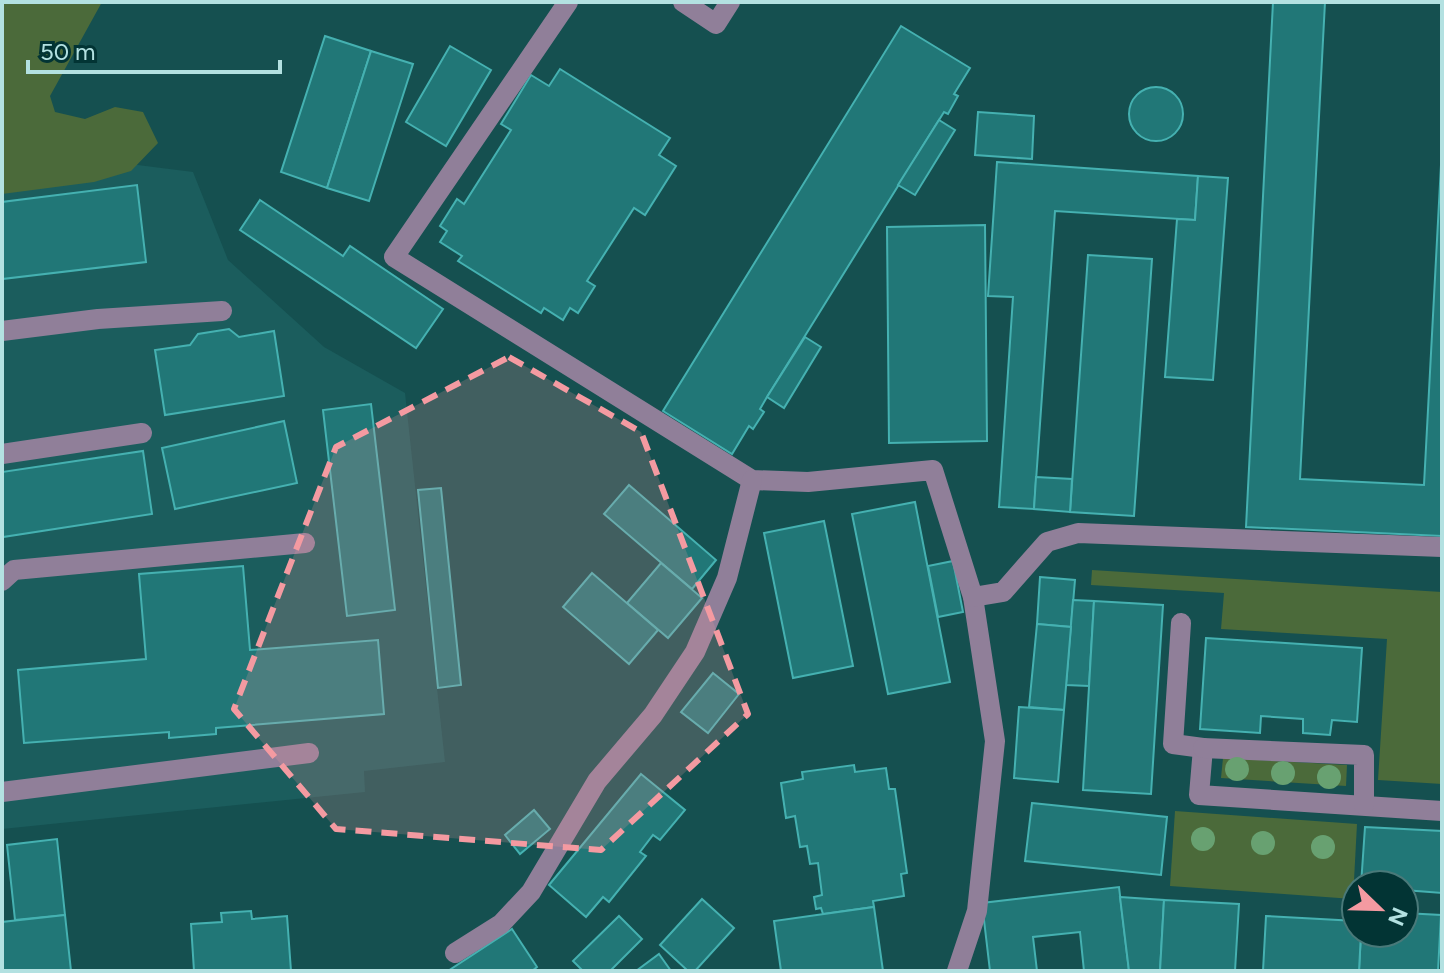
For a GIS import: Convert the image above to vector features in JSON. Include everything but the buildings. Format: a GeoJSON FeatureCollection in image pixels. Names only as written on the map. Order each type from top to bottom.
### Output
{"type":"FeatureCollection","features":[{"type":"Feature","properties":{"kind":"lane"},"geometry":{"type":"LineString","coordinates":[[568,2],[394,257],[752,480],[808,482],[933,470],[973,597],[995,741],[977,911],[957,971]]}},
{"type":"Feature","properties":{"kind":"lane"},"geometry":{"type":"LineString","coordinates":[[683,2],[716,24],[730,2]]}},
{"type":"Feature","properties":{"kind":"lane"},"geometry":{"type":"LineString","coordinates":[[2,331],[98,319],[222,311]]}},
{"type":"Feature","properties":{"kind":"lane"},"geometry":{"type":"LineString","coordinates":[[2,454],[142,433]]}},
{"type":"Feature","properties":{"kind":"lane"},"geometry":{"type":"LineString","coordinates":[[455,953],[501,924],[531,892],[597,781],[653,715],[695,652],[727,578],[752,480]]}},
{"type":"Feature","properties":{"kind":"lane"},"geometry":{"type":"LineString","coordinates":[[973,597],[1003,592],[1047,542],[1078,533],[1442,547]]}},
{"type":"Feature","properties":{"kind":"lane"},"geometry":{"type":"LineString","coordinates":[[2,581],[14,570],[305,543]]}},
{"type":"Feature","properties":{"kind":"lane"},"geometry":{"type":"LineString","coordinates":[[1181,623],[1173,744],[1364,755],[1364,805]]}},
{"type":"Feature","properties":{"kind":"lane"},"geometry":{"type":"LineString","coordinates":[[1203,748],[1199,795],[1442,811]]}},
{"type":"Feature","properties":{"kind":"lane"},"geometry":{"type":"LineString","coordinates":[[2,792],[309,753]]}},
{"type":"Feature","properties":{"kind":"highlighted area"},"geometry":{"type":"Polygon","coordinates":[[[509,357],[641,432],[748,714],[601,850],[336,829],[234,709],[336,447],[509,357]]]}},
{"type":"Feature","properties":{"kind":"shaded area"},"geometry":{"type":"Polygon","coordinates":[[[106,161],[193,172],[228,260],[324,347],[405,393],[445,762],[364,771],[365,792],[2,829],[2,184],[106,161]]]}},
{"type":"Feature","properties":{"kind":"green space"},"geometry":{"type":"Polygon","coordinates":[[[2,2],[102,2],[50,96],[55,112],[85,119],[115,107],[143,112],[158,143],[131,171],[94,182],[2,194],[2,2]]]}},
{"type":"Feature","properties":{"kind":"green space"},"geometry":{"type":"Polygon","coordinates":[[[1092,570],[1442,592],[1442,784],[1378,780],[1387,639],[1221,629],[1224,593],[1091,585],[1092,570]]]}},
{"type":"Feature","properties":{"kind":"green space"},"geometry":{"type":"Polygon","coordinates":[[[1223,758],[1347,765],[1346,786],[1221,778],[1223,758]]]}},
{"type":"Feature","properties":{"kind":"green space"},"geometry":{"type":"Polygon","coordinates":[[[1175,811],[1357,824],[1355,869],[1340,869],[1340,898],[1170,886],[1175,811]]]}}]}
